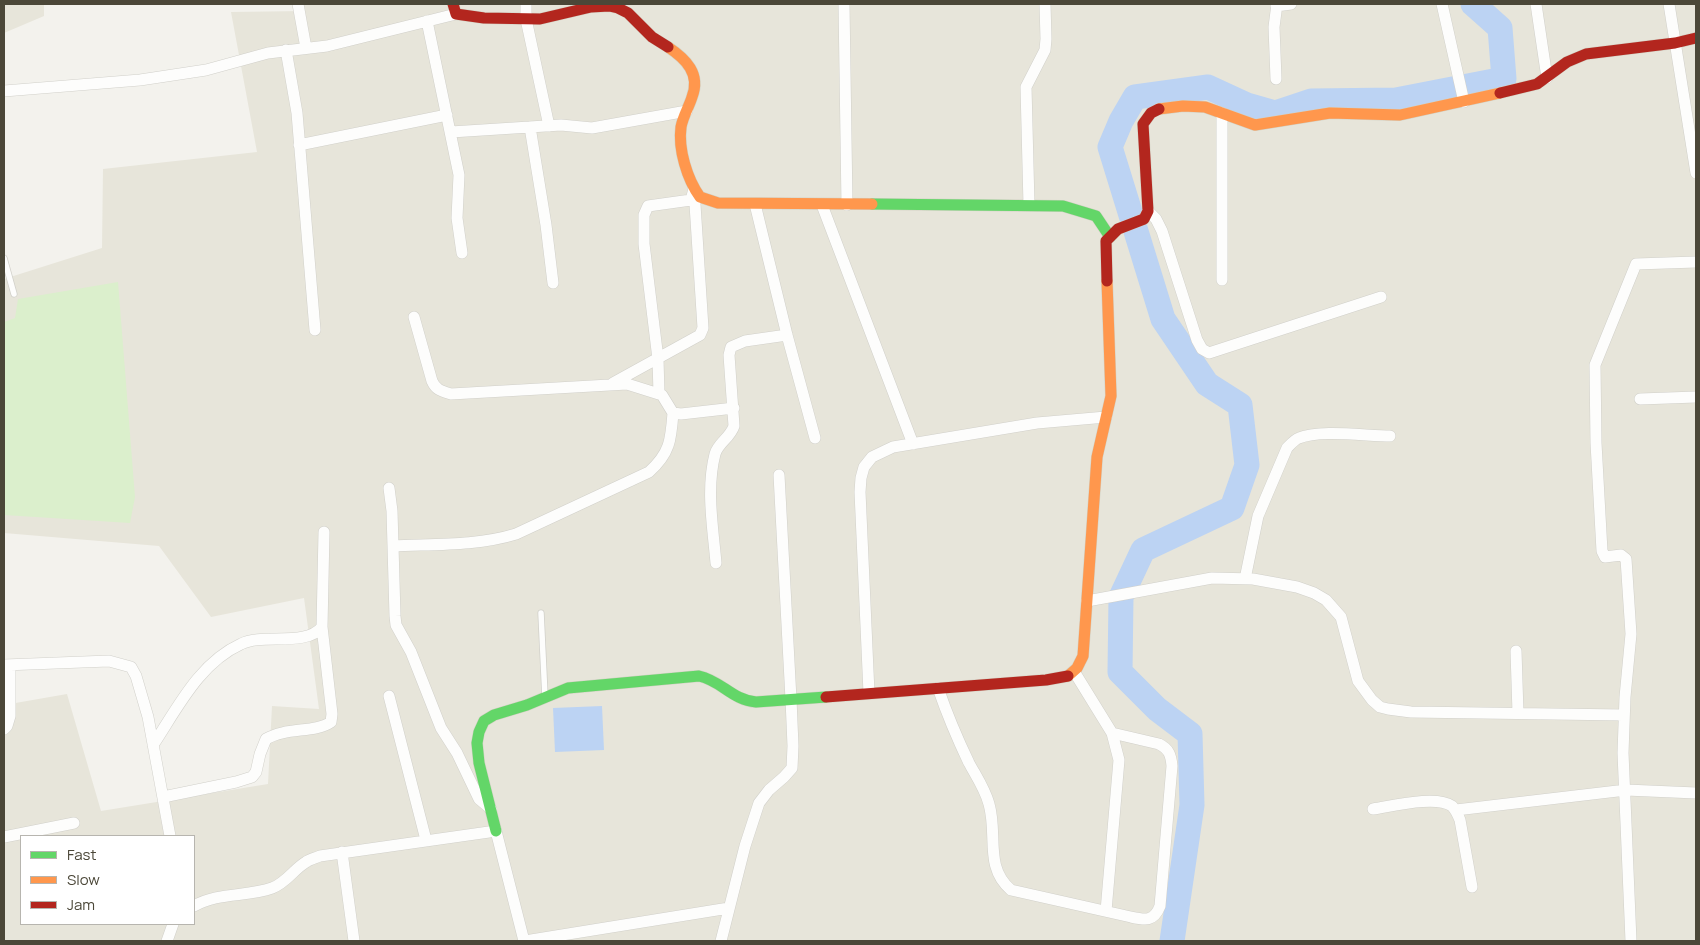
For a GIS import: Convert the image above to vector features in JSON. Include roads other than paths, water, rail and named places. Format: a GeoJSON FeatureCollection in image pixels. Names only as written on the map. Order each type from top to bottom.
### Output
{"type":"FeatureCollection","features":[{"type":"Feature","properties":{"kind":"street"},"geometry":{"type":"LineString","coordinates":[[298,4],[306,48]]}},
{"type":"Feature","properties":{"kind":"street"},"geometry":{"type":"LineString","coordinates":[[526,4],[526,19],[549,126]]}},
{"type":"Feature","properties":{"kind":"street"},"geometry":{"type":"LineString","coordinates":[[844,4],[847,205]]}},
{"type":"Feature","properties":{"kind":"street"},"geometry":{"type":"LineString","coordinates":[[1029,206],[1026,87],[1045,50],[1044,4]]}},
{"type":"Feature","properties":{"kind":"street"},"geometry":{"type":"LineString","coordinates":[[1276,79],[1274,27],[1276,5],[1291,4]]}},
{"type":"Feature","properties":{"kind":"street"},"geometry":{"type":"LineString","coordinates":[[1442,4],[1464,100]]}},
{"type":"Feature","properties":{"kind":"street"},"geometry":{"type":"LineString","coordinates":[[1536,4],[1546,78]]}},
{"type":"Feature","properties":{"kind":"street"},"geometry":{"type":"LineString","coordinates":[[1669,4],[1696,173]]}},
{"type":"Feature","properties":{"kind":"street"},"geometry":{"type":"LineString","coordinates":[[4,91],[140,80],[206,70],[268,53],[328,46],[427,21],[454,9],[470,17],[544,19],[609,5],[625,6],[644,31],[691,66],[696,79],[696,92],[681,129],[682,144],[694,189],[703,328],[700,335],[611,384]]}},
{"type":"Feature","properties":{"kind":"street"},"geometry":{"type":"LineString","coordinates":[[427,21],[459,175],[457,218],[462,254]]}},
{"type":"Feature","properties":{"kind":"street"},"geometry":{"type":"LineString","coordinates":[[1146,215],[1144,124],[1148,114],[1156,108],[1186,105],[1205,107],[1255,125],[1330,113],[1400,114],[1537,84],[1567,62],[1586,54],[1676,43],[1696,38]]}},
{"type":"Feature","properties":{"kind":"street"},"geometry":{"type":"LineString","coordinates":[[286,50],[297,113],[315,330]]}},
{"type":"Feature","properties":{"kind":"street"},"geometry":{"type":"LineString","coordinates":[[451,132],[561,125],[592,128],[687,111]]}},
{"type":"Feature","properties":{"kind":"street"},"geometry":{"type":"LineString","coordinates":[[1222,113],[1222,280]]}},
{"type":"Feature","properties":{"kind":"street"},"geometry":{"type":"LineString","coordinates":[[299,145],[447,115]]}},
{"type":"Feature","properties":{"kind":"street"},"geometry":{"type":"LineString","coordinates":[[530,127],[546,225],[553,283]]}},
{"type":"Feature","properties":{"kind":"street"},"geometry":{"type":"LineString","coordinates":[[694,189],[702,199],[718,203],[1063,206],[1096,216],[1114,233]]}},
{"type":"Feature","properties":{"kind":"street"},"geometry":{"type":"LineString","coordinates":[[658,394],[658,359],[644,244],[644,215],[648,206],[691,200],[694,189]]}},
{"type":"Feature","properties":{"kind":"street"},"geometry":{"type":"LineString","coordinates":[[756,204],[787,334],[815,438]]}},
{"type":"Feature","properties":{"kind":"street"},"geometry":{"type":"LineString","coordinates":[[822,205],[913,444]]}},
{"type":"Feature","properties":{"kind":"street"},"geometry":{"type":"LineString","coordinates":[[729,908],[524,941],[479,763],[476,743],[484,721],[494,714],[508,712],[568,688],[698,676],[716,680],[738,699],[746,702],[1056,679],[1068,677],[1075,673],[1083,656],[1097,457],[1111,396],[1106,241],[1114,233],[1146,215]]}},
{"type":"Feature","properties":{"kind":"street"},"geometry":{"type":"LineString","coordinates":[[1146,215],[1156,219],[1162,230],[1197,340],[1202,348],[1209,353],[1381,297]]}},
{"type":"Feature","properties":{"kind":"street"},"geometry":{"type":"LineString","coordinates":[[1632,941],[1623,753],[1624,715],[1631,634],[1627,564],[1624,556],[1605,557],[1602,552],[1596,443],[1595,365],[1636,264],[1696,262]]}},
{"type":"Feature","properties":{"kind":"street"},"geometry":{"type":"LineString","coordinates":[[393,546],[486,541],[507,537],[649,472],[664,458],[671,437],[673,413],[662,395],[627,384],[451,394],[442,392],[436,389],[432,381],[414,317]]}},
{"type":"Feature","properties":{"kind":"street"},"geometry":{"type":"LineString","coordinates":[[716,563],[712,517],[712,480],[717,448],[731,435],[734,426],[729,355],[731,347],[736,343],[744,341],[787,334]]}},
{"type":"Feature","properties":{"kind":"street"},"geometry":{"type":"LineString","coordinates":[[1640,399],[1696,397]]}},
{"type":"Feature","properties":{"kind":"street"},"geometry":{"type":"LineString","coordinates":[[673,413],[681,414],[734,408]]}},
{"type":"Feature","properties":{"kind":"street"},"geometry":{"type":"LineString","coordinates":[[869,693],[861,478],[864,467],[872,457],[893,447],[1038,423],[1106,417]]}},
{"type":"Feature","properties":{"kind":"street"},"geometry":{"type":"LineString","coordinates":[[1245,579],[1255,529],[1264,500],[1292,442],[1318,434],[1390,436]]}},
{"type":"Feature","properties":{"kind":"street"},"geometry":{"type":"LineString","coordinates":[[721,941],[745,846],[759,803],[768,790],[792,768],[791,699],[779,476]]}},
{"type":"Feature","properties":{"kind":"street"},"geometry":{"type":"LineString","coordinates":[[389,488],[392,511],[396,625],[411,652],[441,728],[457,753],[479,799],[491,809]]}},
{"type":"Feature","properties":{"kind":"street"},"geometry":{"type":"LineString","coordinates":[[163,796],[236,782],[252,776],[256,772],[266,739],[281,732],[320,726],[331,722],[332,714],[322,627],[324,532]]}},
{"type":"Feature","properties":{"kind":"street"},"geometry":{"type":"LineString","coordinates":[[1087,601],[1203,579],[1245,579],[1297,587],[1326,600],[1341,617],[1358,681],[1372,700],[1380,706],[1410,712],[1624,715]]}},
{"type":"Feature","properties":{"kind":"street"},"geometry":{"type":"LineString","coordinates":[[153,745],[198,678],[218,657],[243,642],[313,635],[322,627]]}},
{"type":"Feature","properties":{"kind":"street"},"geometry":{"type":"LineString","coordinates":[[1516,651],[1518,713]]}},
{"type":"Feature","properties":{"kind":"street"},"geometry":{"type":"LineString","coordinates":[[4,729],[10,716],[7,665],[109,661],[131,667],[136,676],[145,709],[170,835]]}},
{"type":"Feature","properties":{"kind":"street"},"geometry":{"type":"LineString","coordinates":[[1075,673],[1112,733],[1119,760],[1106,911]]}},
{"type":"Feature","properties":{"kind":"street"},"geometry":{"type":"LineString","coordinates":[[938,688],[948,717],[990,804],[993,821],[994,862],[1002,882],[1011,890],[1142,919],[1152,918],[1157,914],[1160,906],[1172,766],[1169,752],[1159,744],[1112,733]]}},
{"type":"Feature","properties":{"kind":"street"},"geometry":{"type":"LineString","coordinates":[[389,696],[426,840]]}},
{"type":"Feature","properties":{"kind":"street"},"geometry":{"type":"LineString","coordinates":[[1456,810],[1626,790],[1696,793]]}},
{"type":"Feature","properties":{"kind":"street"},"geometry":{"type":"LineString","coordinates":[[1373,809],[1436,801],[1456,810],[1460,820],[1472,887]]}},
{"type":"Feature","properties":{"kind":"street"},"geometry":{"type":"LineString","coordinates":[[4,837],[74,823]]}},
{"type":"Feature","properties":{"kind":"street"},"geometry":{"type":"LineString","coordinates":[[195,906],[220,896],[260,891],[274,887],[283,882],[307,861],[320,856],[496,831]]}},
{"type":"Feature","properties":{"kind":"street"},"geometry":{"type":"LineString","coordinates":[[342,852],[354,941]]}},
{"type":"Feature","properties":{"kind":"street"},"geometry":{"type":"LineString","coordinates":[[167,941],[173,925]]}},
{"type":"Feature","properties":{"kind":"lane"},"geometry":{"type":"LineString","coordinates":[[4,258],[14,294]]}},
{"type":"Feature","properties":{"kind":"lane"},"geometry":{"type":"LineString","coordinates":[[541,613],[546,696]]}},
{"type":"Feature","properties":{"kind":"water"},"geometry":{"type":"Polygon","coordinates":[[[602,706],[604,750],[555,752],[553,708],[602,706]]]}},
{"type":"Feature","properties":{"kind":"waterway"},"geometry":{"type":"LineString","coordinates":[[1172,941],[1192,805],[1190,734],[1157,709],[1120,672],[1121,597],[1143,550],[1232,508],[1247,465],[1240,405],[1207,384],[1163,319],[1110,147],[1121,121],[1135,97],[1208,87],[1247,105],[1275,113],[1311,101],[1396,100],[1504,79],[1500,28],[1473,4]]}}]}
